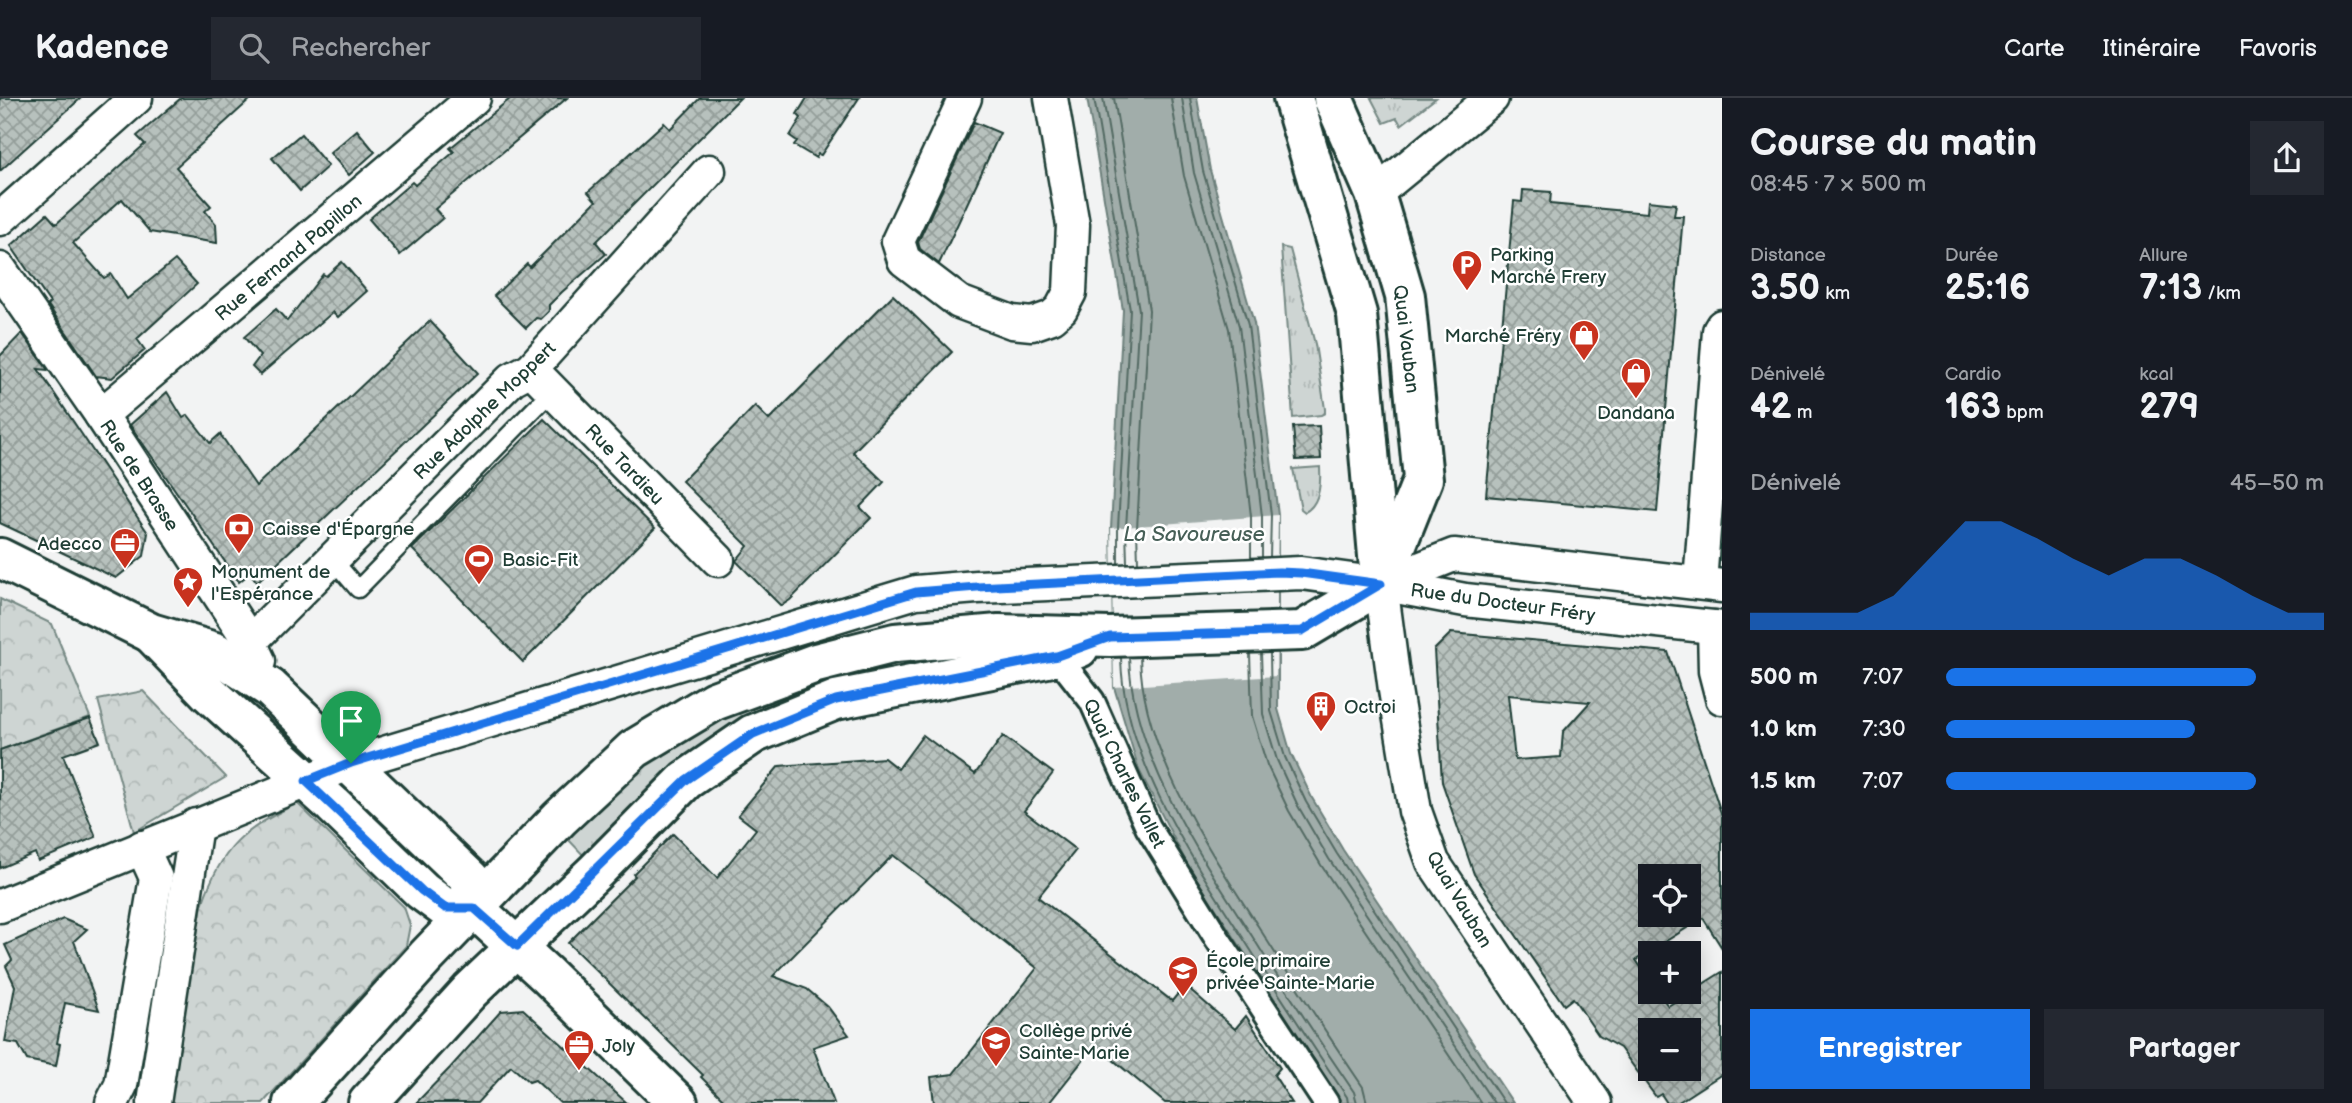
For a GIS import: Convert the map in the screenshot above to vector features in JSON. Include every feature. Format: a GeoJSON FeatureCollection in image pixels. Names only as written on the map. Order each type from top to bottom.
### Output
{"type":"FeatureCollection","features":[{"type":"Feature","properties":{"kind":"main road","name":"Quai Vauban"},"geometry":{"type":"LineString","coordinates":[[1293,98],[1357,314],[1381,584]]}},
{"type":"Feature","properties":{"kind":"main road","name":"Quai Vauban"},"geometry":{"type":"LineString","coordinates":[[1333,98],[1375,194],[1405,296],[1423,479],[1381,584]]}},
{"type":"Feature","properties":{"kind":"main road"},"geometry":{"type":"LineString","coordinates":[[0,558],[151,633],[215,652],[270,688],[470,878],[474,908],[517,946],[678,1103]]}},
{"type":"Feature","properties":{"kind":"main road"},"geometry":{"type":"LineString","coordinates":[[293,1103],[559,818],[634,749],[714,701],[816,663],[895,643],[999,634],[1110,637],[1290,631],[1381,584]]}},
{"type":"Feature","properties":{"kind":"main road"},"geometry":{"type":"LineString","coordinates":[[151,633],[209,692],[422,891],[445,908],[474,908]]}},
{"type":"Feature","properties":{"kind":"main road"},"geometry":{"type":"LineString","coordinates":[[368,1103],[470,990],[686,780],[753,734],[836,700],[1057,656],[1110,637]]}},
{"type":"Feature","properties":{"kind":"street"},"geometry":{"type":"LineString","coordinates":[[0,219],[136,98]]}},
{"type":"Feature","properties":{"kind":"street","name":"Rue Fernand Papillon"},"geometry":{"type":"LineString","coordinates":[[102,415],[474,98]]}},
{"type":"Feature","properties":{"kind":"street"},"geometry":{"type":"LineString","coordinates":[[965,98],[898,241],[904,260],[959,302],[1012,322],[1032,324],[1052,317],[1061,309],[1070,292],[1073,225],[1051,98]]}},
{"type":"Feature","properties":{"kind":"street"},"geometry":{"type":"LineString","coordinates":[[1375,194],[1492,98]]}},
{"type":"Feature","properties":{"kind":"street","name":"Rue Adolphe Moppert"},"geometry":{"type":"LineString","coordinates":[[250,642],[512,379],[542,379],[709,171]]}},
{"type":"Feature","properties":{"kind":"street","name":"Rue de Brasse"},"geometry":{"type":"LineString","coordinates":[[0,269],[102,415],[250,642],[270,688]]}},
{"type":"Feature","properties":{"kind":"street"},"geometry":{"type":"LineString","coordinates":[[1711,585],[1705,513],[1719,331],[1722,326]]}},
{"type":"Feature","properties":{"kind":"street","name":"Rue Tardieu"},"geometry":{"type":"LineString","coordinates":[[542,379],[718,559]]}},
{"type":"Feature","properties":{"kind":"street","name":"Rue du Docteur Fréry"},"geometry":{"type":"LineString","coordinates":[[1381,584],[1454,555],[1711,585]]}},
{"type":"Feature","properties":{"kind":"street"},"geometry":{"type":"LineString","coordinates":[[0,906],[351,763],[916,592],[1279,572],[1381,584]]}},
{"type":"Feature","properties":{"kind":"street","name":"Rue du Docteur Fréry"},"geometry":{"type":"LineString","coordinates":[[1381,584],[1465,600],[1718,628]]}},
{"type":"Feature","properties":{"kind":"street","name":"Quai Vauban"},"geometry":{"type":"LineString","coordinates":[[1381,584],[1415,811],[1433,862],[1595,1103]]}},
{"type":"Feature","properties":{"kind":"street"},"geometry":{"type":"LineString","coordinates":[[1718,628],[1715,671],[1722,698]]}},
{"type":"Feature","properties":{"kind":"street","name":"Quai Charles Vallet"},"geometry":{"type":"LineString","coordinates":[[1057,656],[1092,701],[1113,743],[1148,827],[1217,938],[1326,1103]]}},
{"type":"Feature","properties":{"kind":"street"},"geometry":{"type":"LineString","coordinates":[[154,1103],[195,825]]}},
{"type":"Feature","properties":{"kind":"street"},"geometry":{"type":"LineString","coordinates":[[112,1103],[121,1085],[156,878],[142,847]]}},
{"type":"Feature","properties":{"kind":"green space"},"geometry":{"type":"Polygon","coordinates":[[[1371,98],[1436,98],[1401,125],[1397,118],[1384,123],[1371,98]]]}},
{"type":"Feature","properties":{"kind":"green space"},"geometry":{"type":"Polygon","coordinates":[[[1281,247],[1290,249],[1315,344],[1325,409],[1325,413],[1321,415],[1293,418],[1281,247]]]}},
{"type":"Feature","properties":{"kind":"green space"},"geometry":{"type":"Polygon","coordinates":[[[1320,467],[1317,498],[1305,512],[1301,509],[1293,469],[1320,467]]]}},
{"type":"Feature","properties":{"kind":"green space"},"geometry":{"type":"Polygon","coordinates":[[[0,599],[52,624],[90,717],[0,750],[0,599]]]}},
{"type":"Feature","properties":{"kind":"green space"},"geometry":{"type":"Polygon","coordinates":[[[955,648],[955,658],[862,677],[585,857],[567,838],[613,792],[653,758],[696,731],[748,704],[832,671],[955,648]]]}},
{"type":"Feature","properties":{"kind":"green space"},"geometry":{"type":"Polygon","coordinates":[[[143,691],[226,777],[134,832],[98,700],[143,691]]]}},
{"type":"Feature","properties":{"kind":"green space"},"geometry":{"type":"Polygon","coordinates":[[[297,803],[404,907],[410,925],[406,946],[263,1103],[168,1103],[202,905],[209,885],[226,854],[237,842],[262,822],[297,803]]]}},
{"type":"Feature","properties":{"kind":"water","name":"La Savoureuse"},"geometry":{"type":"Polygon","coordinates":[[[1087,98],[1197,98],[1210,170],[1254,323],[1278,515],[1278,709],[1291,754],[1312,798],[1343,850],[1513,1103],[1342,1103],[1188,866],[1139,770],[1114,687],[1111,528],[1123,310],[1087,98]]]}},
{"type":"Feature","properties":{"kind":"pier"},"geometry":{"type":"Polygon","coordinates":[[[1278,515],[1276,676],[1114,687],[1111,528],[1278,515]]]}},
{"type":"Feature","properties":{"kind":"building"},"geometry":{"type":"Polygon","coordinates":[[[0,98],[81,98],[0,171],[0,98]]]}},
{"type":"Feature","properties":{"kind":"building"},"geometry":{"type":"Polygon","coordinates":[[[181,98],[252,98],[176,167],[211,206],[205,211],[216,224],[217,243],[150,232],[122,199],[73,243],[104,278],[111,274],[127,299],[175,260],[197,284],[137,339],[145,350],[112,378],[96,376],[11,246],[47,214],[56,224],[145,144],[137,136],[181,98]]]}},
{"type":"Feature","properties":{"kind":"building"},"geometry":{"type":"Polygon","coordinates":[[[511,98],[567,98],[435,209],[443,218],[400,255],[369,219],[412,182],[415,185],[454,152],[450,148],[511,98]]]}},
{"type":"Feature","properties":{"kind":"building"},"geometry":{"type":"Polygon","coordinates":[[[700,98],[740,98],[596,242],[606,254],[549,305],[549,311],[541,319],[536,318],[526,328],[494,296],[527,264],[530,267],[596,201],[588,192],[664,123],[670,129],[700,98]]]}},
{"type":"Feature","properties":{"kind":"building"},"geometry":{"type":"Polygon","coordinates":[[[807,98],[859,98],[821,155],[818,154],[816,158],[794,145],[797,141],[790,136],[801,118],[797,114],[807,98]]]}},
{"type":"Feature","properties":{"kind":"building"},"geometry":{"type":"Polygon","coordinates":[[[974,122],[1000,133],[939,264],[920,249],[918,242],[974,122]]]}},
{"type":"Feature","properties":{"kind":"building"},"geometry":{"type":"Polygon","coordinates":[[[357,130],[375,152],[349,175],[330,153],[357,130]]]}},
{"type":"Feature","properties":{"kind":"building"},"geometry":{"type":"Polygon","coordinates":[[[301,134],[328,166],[300,191],[272,158],[301,134]]]}},
{"type":"Feature","properties":{"kind":"building","name":"Marché Fréry"},"geometry":{"type":"Polygon","coordinates":[[[1523,190],[1551,192],[1550,204],[1647,213],[1648,201],[1676,204],[1674,216],[1683,216],[1657,512],[1486,496],[1514,201],[1522,202],[1523,190]]]}},
{"type":"Feature","properties":{"kind":"building"},"geometry":{"type":"Polygon","coordinates":[[[342,262],[367,291],[338,317],[333,312],[260,375],[252,367],[260,356],[244,337],[276,309],[287,321],[323,274],[326,276],[342,262]]]}},
{"type":"Feature","properties":{"kind":"building"},"geometry":{"type":"Polygon","coordinates":[[[893,295],[952,352],[853,452],[884,482],[860,507],[871,518],[781,606],[736,561],[748,546],[682,481],[755,406],[769,420],[893,295]]]}},
{"type":"Feature","properties":{"kind":"building"},"geometry":{"type":"Polygon","coordinates":[[[430,321],[478,373],[257,582],[250,573],[239,582],[130,425],[167,392],[183,418],[188,415],[210,443],[220,434],[256,486],[430,321]]]}},
{"type":"Feature","properties":{"kind":"building"},"geometry":{"type":"Polygon","coordinates":[[[22,333],[48,370],[38,369],[148,533],[144,556],[116,578],[0,523],[0,356],[22,333]]]}},
{"type":"Feature","properties":{"kind":"building"},"geometry":{"type":"Polygon","coordinates":[[[544,419],[655,528],[523,662],[412,549],[544,419]]]}},
{"type":"Feature","properties":{"kind":"building"},"geometry":{"type":"Polygon","coordinates":[[[1319,426],[1321,459],[1296,460],[1293,427],[1319,426]]]}},
{"type":"Feature","properties":{"kind":"building"},"geometry":{"type":"Polygon","coordinates":[[[1451,633],[1668,652],[1722,816],[1722,948],[1703,918],[1701,919],[1701,864],[1638,864],[1638,927],[1689,927],[1666,941],[1638,941],[1638,1004],[1701,1004],[1701,985],[1722,972],[1722,1074],[1677,1103],[1667,1103],[1661,1094],[1656,1097],[1644,1081],[1701,1081],[1701,1018],[1638,1018],[1638,1072],[1620,1048],[1599,1036],[1573,998],[1564,1005],[1474,874],[1442,782],[1434,650],[1451,633]],[[1508,695],[1515,760],[1561,757],[1563,732],[1590,702],[1508,695]]]}},
{"type":"Feature","properties":{"kind":"building"},"geometry":{"type":"Polygon","coordinates":[[[90,718],[100,742],[63,755],[96,837],[38,861],[35,853],[0,868],[0,750],[90,718]]]}},
{"type":"Feature","properties":{"kind":"building"},"geometry":{"type":"Polygon","coordinates":[[[923,735],[975,774],[1003,736],[1053,773],[1024,811],[1076,850],[1038,897],[1172,1001],[1185,985],[1235,1029],[1246,1016],[1280,1068],[1274,1075],[1292,1103],[1165,1103],[1095,1045],[1049,1103],[934,1103],[931,1077],[953,1074],[1037,968],[893,855],[773,976],[807,989],[828,1007],[849,1035],[813,1047],[834,1103],[727,1103],[701,1077],[703,1075],[568,943],[673,834],[717,878],[756,829],[738,815],[779,766],[884,758],[898,769],[923,735]]]}},
{"type":"Feature","properties":{"kind":"building"},"geometry":{"type":"Polygon","coordinates":[[[63,919],[87,929],[74,941],[99,1010],[65,1003],[57,1043],[60,1044],[56,1066],[27,1060],[18,1044],[5,1042],[15,986],[6,966],[12,960],[5,945],[63,919]]]}},
{"type":"Feature","properties":{"kind":"building"},"geometry":{"type":"Polygon","coordinates":[[[523,1009],[627,1103],[560,1103],[535,1080],[529,1082],[511,1066],[477,1103],[416,1103],[501,1011],[523,1009]]]}},
{"type":"Feature","properties":{"kind":"place","name":"Parking Marché Frery"},"geometry":{"type":"Point","coordinates":[1467,292]}},
{"type":"Feature","properties":{"kind":"place","name":"Marché Fréry"},"geometry":{"type":"Point","coordinates":[1584,362]}},
{"type":"Feature","properties":{"kind":"place","name":"Dandana"},"geometry":{"type":"Point","coordinates":[1636,400]}},
{"type":"Feature","properties":{"kind":"place","name":"Caisse d'Épargne"},"geometry":{"type":"Point","coordinates":[239,555]}},
{"type":"Feature","properties":{"kind":"place","name":"Adecco"},"geometry":{"type":"Point","coordinates":[125,570]}},
{"type":"Feature","properties":{"kind":"place","name":"Basic-Fit"},"geometry":{"type":"Point","coordinates":[479,586]}},
{"type":"Feature","properties":{"kind":"place","name":"Monument de l'Espérance"},"geometry":{"type":"Point","coordinates":[188,609]}},
{"type":"Feature","properties":{"kind":"place","name":"Octroi"},"geometry":{"type":"Point","coordinates":[1321,733]}},
{"type":"Feature","properties":{"kind":"place","name":"École primaire privée Sainte-Marie"},"geometry":{"type":"Point","coordinates":[1183,998]}},
{"type":"Feature","properties":{"kind":"place","name":"Collège privé Sainte-Marie"},"geometry":{"type":"Point","coordinates":[996,1068]}},
{"type":"Feature","properties":{"kind":"place","name":"Joly"},"geometry":{"type":"Point","coordinates":[579,1072]}},
{"type":"Feature","properties":{"kind":"route"},"geometry":{"type":"LineString","coordinates":[[1279,572],[1381,584],[1302,631],[1110,637],[1057,656],[836,700],[753,734],[686,780],[517,946],[474,908],[445,908],[422,891],[306,781],[351,763],[916,592],[1279,572]]}}]}
